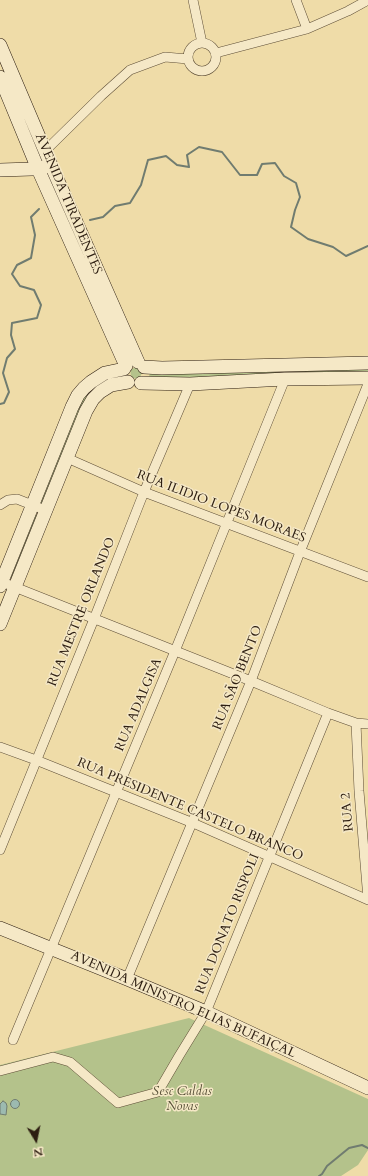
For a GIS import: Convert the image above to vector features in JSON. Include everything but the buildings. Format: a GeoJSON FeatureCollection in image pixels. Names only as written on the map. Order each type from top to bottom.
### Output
{"type":"FeatureCollection","features":[{"type":"Feature","properties":{"kind":"main road","name":"AVENIDA TIRADENTES"},"geometry":{"type":"LineString","coordinates":[[0,46],[51,165],[133,366]]}},
{"type":"Feature","properties":{"kind":"main road","name":"AVENIDA TIRADENTES"},"geometry":{"type":"LineString","coordinates":[[0,77],[38,169],[133,366]]}},
{"type":"Feature","properties":{"kind":"main road"},"geometry":{"type":"LineString","coordinates":[[0,170],[38,169],[51,165]]}},
{"type":"Feature","properties":{"kind":"main road"},"geometry":{"type":"LineString","coordinates":[[1,584],[75,401],[84,388],[105,373],[133,366],[162,368],[368,363]]}},
{"type":"Feature","properties":{"kind":"main road"},"geometry":{"type":"LineString","coordinates":[[133,366],[124,376],[128,382],[134,385],[141,383],[190,384],[368,378]]}},
{"type":"Feature","properties":{"kind":"main road"},"geometry":{"type":"LineString","coordinates":[[133,366],[147,374],[141,383]]}},
{"type":"Feature","properties":{"kind":"main road"},"geometry":{"type":"LineString","coordinates":[[105,373],[111,386]]}},
{"type":"Feature","properties":{"kind":"main road"},"geometry":{"type":"LineString","coordinates":[[0,624],[86,411],[93,399],[100,392],[111,386],[128,382]]}},
{"type":"Feature","properties":{"kind":"main road","name":"AVENIDA MINISTRO ELIAS BUFAIÇAL"},"geometry":{"type":"LineString","coordinates":[[0,928],[206,1012],[367,1087]]}},
{"type":"Feature","properties":{"kind":"street"},"geometry":{"type":"LineString","coordinates":[[193,0],[202,43]]}},
{"type":"Feature","properties":{"kind":"street"},"geometry":{"type":"LineString","coordinates":[[296,0],[307,29]]}},
{"type":"Feature","properties":{"kind":"street"},"geometry":{"type":"LineString","coordinates":[[216,53],[307,29],[348,11],[368,0]]}},
{"type":"Feature","properties":{"kind":"street"},"geometry":{"type":"LineString","coordinates":[[202,43],[211,46],[216,53],[216,63],[210,70],[196,70],[192,67],[188,59],[190,50],[202,43]]}},
{"type":"Feature","properties":{"kind":"street"},"geometry":{"type":"LineString","coordinates":[[45,151],[130,70],[165,57],[188,59]]}},
{"type":"Feature","properties":{"kind":"street","name":"RUA ADALGISA"},"geometry":{"type":"LineString","coordinates":[[13,1040],[50,948],[175,651],[285,380]]}},
{"type":"Feature","properties":{"kind":"street","name":"RUA MESTRE ORLANDO"},"geometry":{"type":"LineString","coordinates":[[0,850],[144,492],[190,384]]}},
{"type":"Feature","properties":{"kind":"street","name":"RUA SÃO BENTO"},"geometry":{"type":"LineString","coordinates":[[128,979],[251,681],[300,552],[368,384]]}},
{"type":"Feature","properties":{"kind":"street","name":"RUA ILIDIO LOPES MORAES"},"geometry":{"type":"LineString","coordinates":[[67,458],[144,492],[368,577]]}},
{"type":"Feature","properties":{"kind":"street"},"geometry":{"type":"LineString","coordinates":[[0,505],[13,499],[17,499],[46,510]]}},
{"type":"Feature","properties":{"kind":"street"},"geometry":{"type":"LineString","coordinates":[[1,584],[15,587],[328,713],[356,723],[368,724]]}},
{"type":"Feature","properties":{"kind":"street","name":"RUA DONATO RISPOLI"},"geometry":{"type":"LineString","coordinates":[[0,1070],[53,1057],[70,1062],[118,1103],[158,1092],[206,1012],[328,713]]}},
{"type":"Feature","properties":{"kind":"street","name":"RUA 2"},"geometry":{"type":"LineString","coordinates":[[356,723],[363,791],[368,899]]}},
{"type":"Feature","properties":{"kind":"street","name":"RUA PRESIDENTE CASTELO BRANCO"},"geometry":{"type":"LineString","coordinates":[[0,747],[36,760],[192,824],[368,899]]}},
{"type":"Feature","properties":{"kind":"green space"},"geometry":{"type":"Polygon","coordinates":[[[136,367],[140,369],[142,373],[140,377],[136,379],[132,377],[130,373],[132,369],[136,367]]]}},
{"type":"Feature","properties":{"kind":"green space"},"geometry":{"type":"Polygon","coordinates":[[[368,368],[368,373],[150,379],[149,376],[153,373],[368,368]]]}},
{"type":"Feature","properties":{"kind":"green space"},"geometry":{"type":"Polygon","coordinates":[[[105,381],[42,505],[40,504],[39,500],[78,407],[86,393],[105,381]]]}},
{"type":"Feature","properties":{"kind":"green space"},"geometry":{"type":"Polygon","coordinates":[[[34,514],[38,515],[13,578],[11,578],[10,577],[34,514]]]}},
{"type":"Feature","properties":{"kind":"green space","name":"Sesc Caldas Novas"},"geometry":{"type":"Polygon","coordinates":[[[189,1018],[368,1099],[368,1150],[358,1165],[341,1176],[0,1176],[0,1065],[189,1018]]]}},
{"type":"Feature","properties":{"kind":"water"},"geometry":{"type":"Polygon","coordinates":[[[15,1099],[20,1104],[15,1109],[10,1104],[15,1099]]]}},
{"type":"Feature","properties":{"kind":"water"},"geometry":{"type":"Polygon","coordinates":[[[3,1101],[7,1106],[6,1115],[0,1114],[0,1104],[3,1101]]]}},
{"type":"Feature","properties":{"kind":"waterway"},"geometry":{"type":"LineString","coordinates":[[90,220],[103,217],[115,206],[130,203],[141,185],[148,160],[166,156],[177,165],[189,167],[187,155],[199,147],[222,152],[240,175],[257,175],[262,164],[275,163],[284,176],[296,183],[300,197],[291,227],[308,239],[333,247],[346,256],[368,246]]}},
{"type":"Feature","properties":{"kind":"waterway"},"geometry":{"type":"LineString","coordinates":[[0,404],[4,403],[9,392],[3,373],[7,358],[15,349],[11,335],[12,323],[37,318],[41,305],[34,290],[20,286],[12,274],[17,265],[31,258],[35,235],[31,217],[39,209]]}},
{"type":"Feature","properties":{"kind":"waterway"},"geometry":{"type":"LineString","coordinates":[[319,1176],[327,1166],[349,1148],[362,1145],[368,1148]]}}]}
